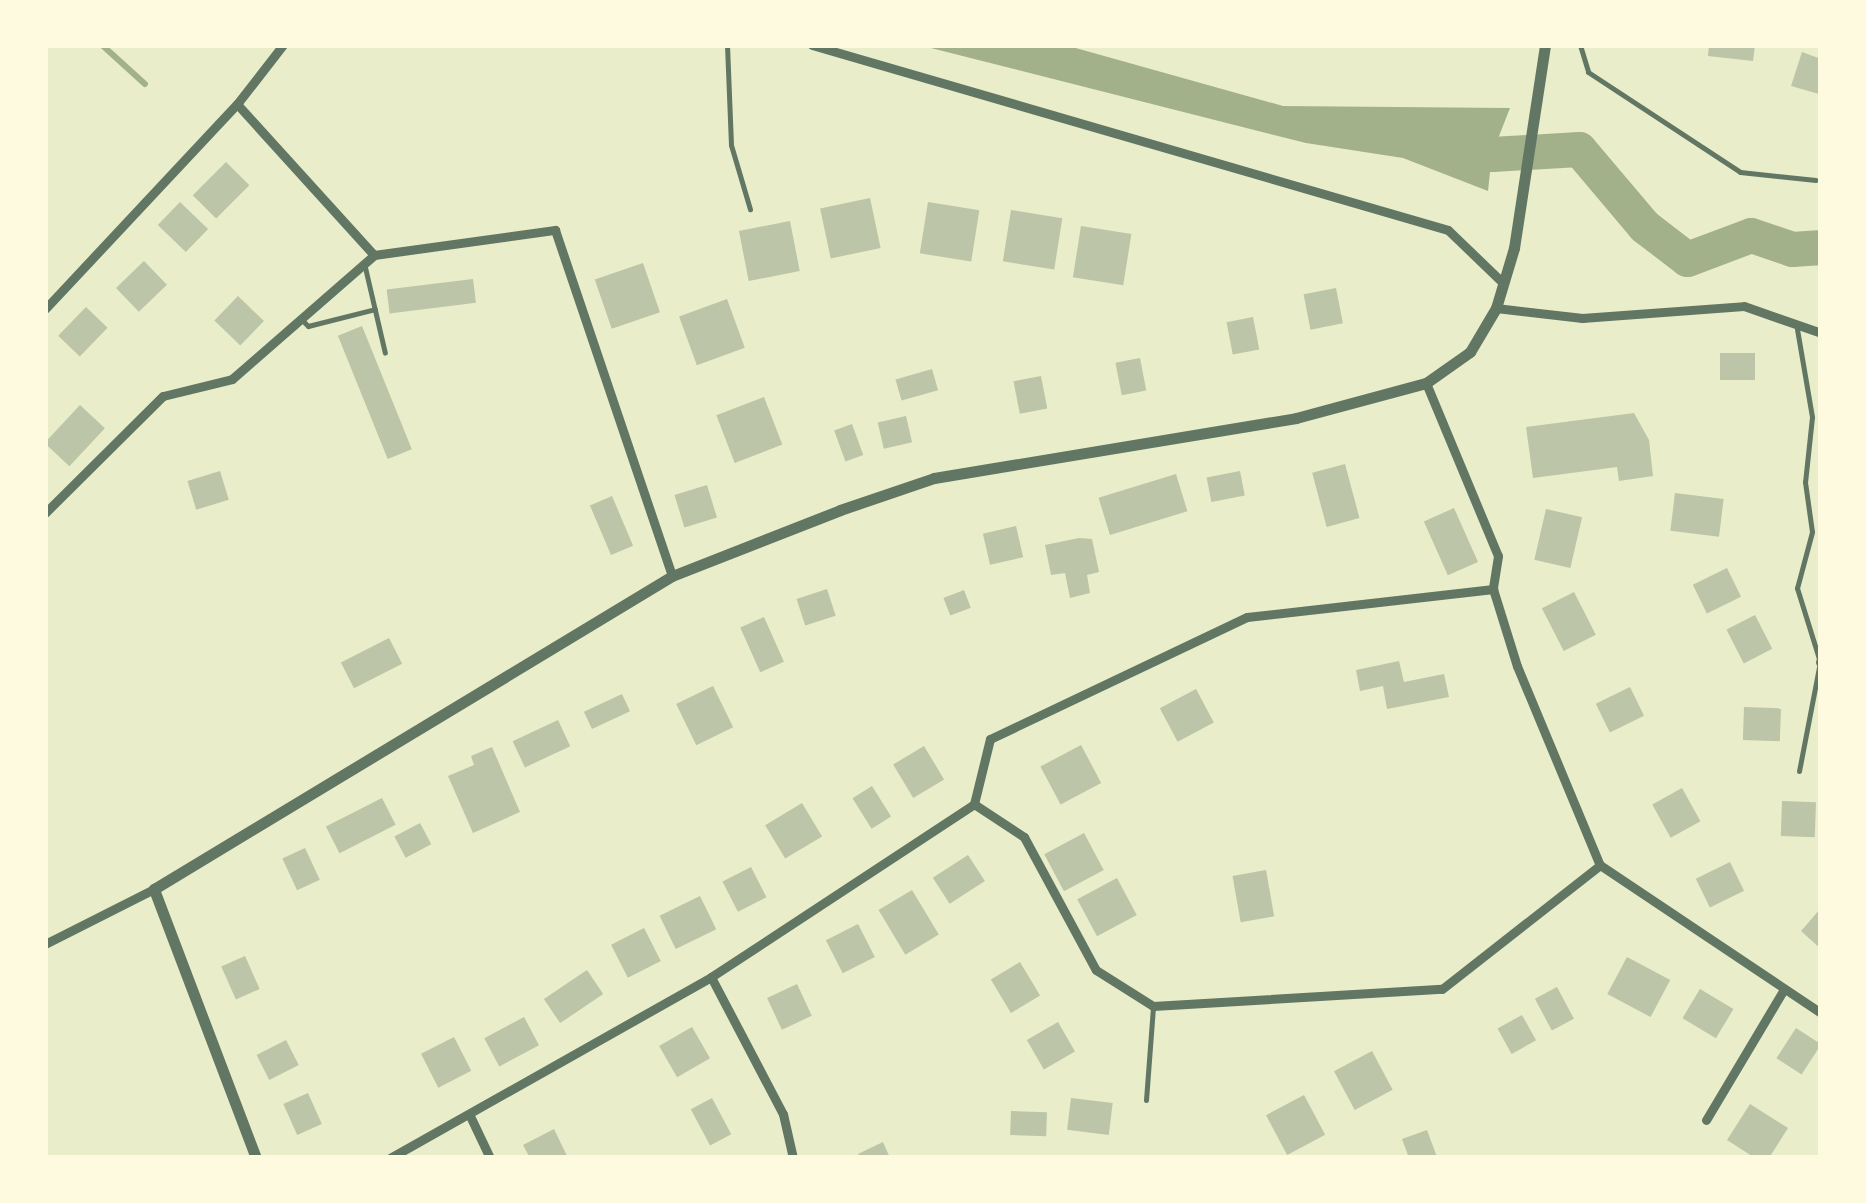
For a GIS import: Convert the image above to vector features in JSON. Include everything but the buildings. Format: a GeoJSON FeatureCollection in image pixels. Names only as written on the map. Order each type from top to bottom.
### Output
{"type":"FeatureCollection","features":[{"type":"Feature","properties":{"kind":"street"},"geometry":{"type":"LineString","coordinates":[[45,309],[236,104],[284,45]]}},
{"type":"Feature","properties":{"kind":"street"},"geometry":{"type":"LineString","coordinates":[[812,45],[1448,230],[1504,283]]}},
{"type":"Feature","properties":{"kind":"street"},"geometry":{"type":"LineString","coordinates":[[45,944],[154,890],[672,576],[934,478],[1296,418],[1426,384],[1470,352],[1496,308],[1514,248],[1545,45]]}},
{"type":"Feature","properties":{"kind":"street"},"geometry":{"type":"LineString","coordinates":[[236,104],[374,255]]}},
{"type":"Feature","properties":{"kind":"street"},"geometry":{"type":"LineString","coordinates":[[45,513],[163,396],[232,380],[374,255],[556,230],[672,576]]}},
{"type":"Feature","properties":{"kind":"street"},"geometry":{"type":"LineString","coordinates":[[1496,308],[1582,318],[1744,306],[1797,330],[1821,332]]}},
{"type":"Feature","properties":{"kind":"street"},"geometry":{"type":"LineString","coordinates":[[1426,384],[1498,556],[1492,590],[1600,865],[1821,1013]]}},
{"type":"Feature","properties":{"kind":"street"},"geometry":{"type":"LineString","coordinates":[[390,1158],[471,1118],[711,977],[974,804],[990,739],[1247,617],[1492,590]]}},
{"type":"Feature","properties":{"kind":"street"},"geometry":{"type":"LineString","coordinates":[[974,804],[1024,837],[1096,970],[1153,1006],[1442,989],[1600,865]]}},
{"type":"Feature","properties":{"kind":"street"},"geometry":{"type":"LineString","coordinates":[[154,890],[256,1158]]}},
{"type":"Feature","properties":{"kind":"street"},"geometry":{"type":"LineString","coordinates":[[711,977],[783,1114],[793,1158]]}},
{"type":"Feature","properties":{"kind":"street"},"geometry":{"type":"LineString","coordinates":[[1706,1120],[1784,990]]}},
{"type":"Feature","properties":{"kind":"street"},"geometry":{"type":"LineString","coordinates":[[471,1118],[490,1158]]}},
{"type":"Feature","properties":{"kind":"lane"},"geometry":{"type":"LineString","coordinates":[[727,45],[730,145],[750,209]]}},
{"type":"Feature","properties":{"kind":"lane"},"geometry":{"type":"LineString","coordinates":[[1580,45],[1588,72],[1740,172],[1816,180]]}},
{"type":"Feature","properties":{"kind":"lane"},"geometry":{"type":"LineString","coordinates":[[364,263],[385,353]]}},
{"type":"Feature","properties":{"kind":"lane"},"geometry":{"type":"LineString","coordinates":[[301,319],[308,326],[376,309]]}},
{"type":"Feature","properties":{"kind":"lane"},"geometry":{"type":"LineString","coordinates":[[1797,330],[1812,417],[1806,482],[1812,532],[1797,588],[1820,662],[1799,770]]}},
{"type":"Feature","properties":{"kind":"lane"},"geometry":{"type":"LineString","coordinates":[[1146,1100],[1153,1006]]}},
{"type":"Feature","properties":{"kind":"shaded area"},"geometry":{"type":"Polygon","coordinates":[[[919,45],[1065,45],[1283,106],[1510,108],[1492,154],[1488,191],[1403,158],[1306,143],[919,45]]]}},
{"type":"Feature","properties":{"kind":"waterway"},"geometry":{"type":"LineString","coordinates":[[102,45],[145,84]]}},
{"type":"Feature","properties":{"kind":"waterway"},"geometry":{"type":"LineString","coordinates":[[1447,147],[1492,154],[1579,149],[1644,226],[1687,259],[1751,235],[1792,249],[1821,247]]}}]}
